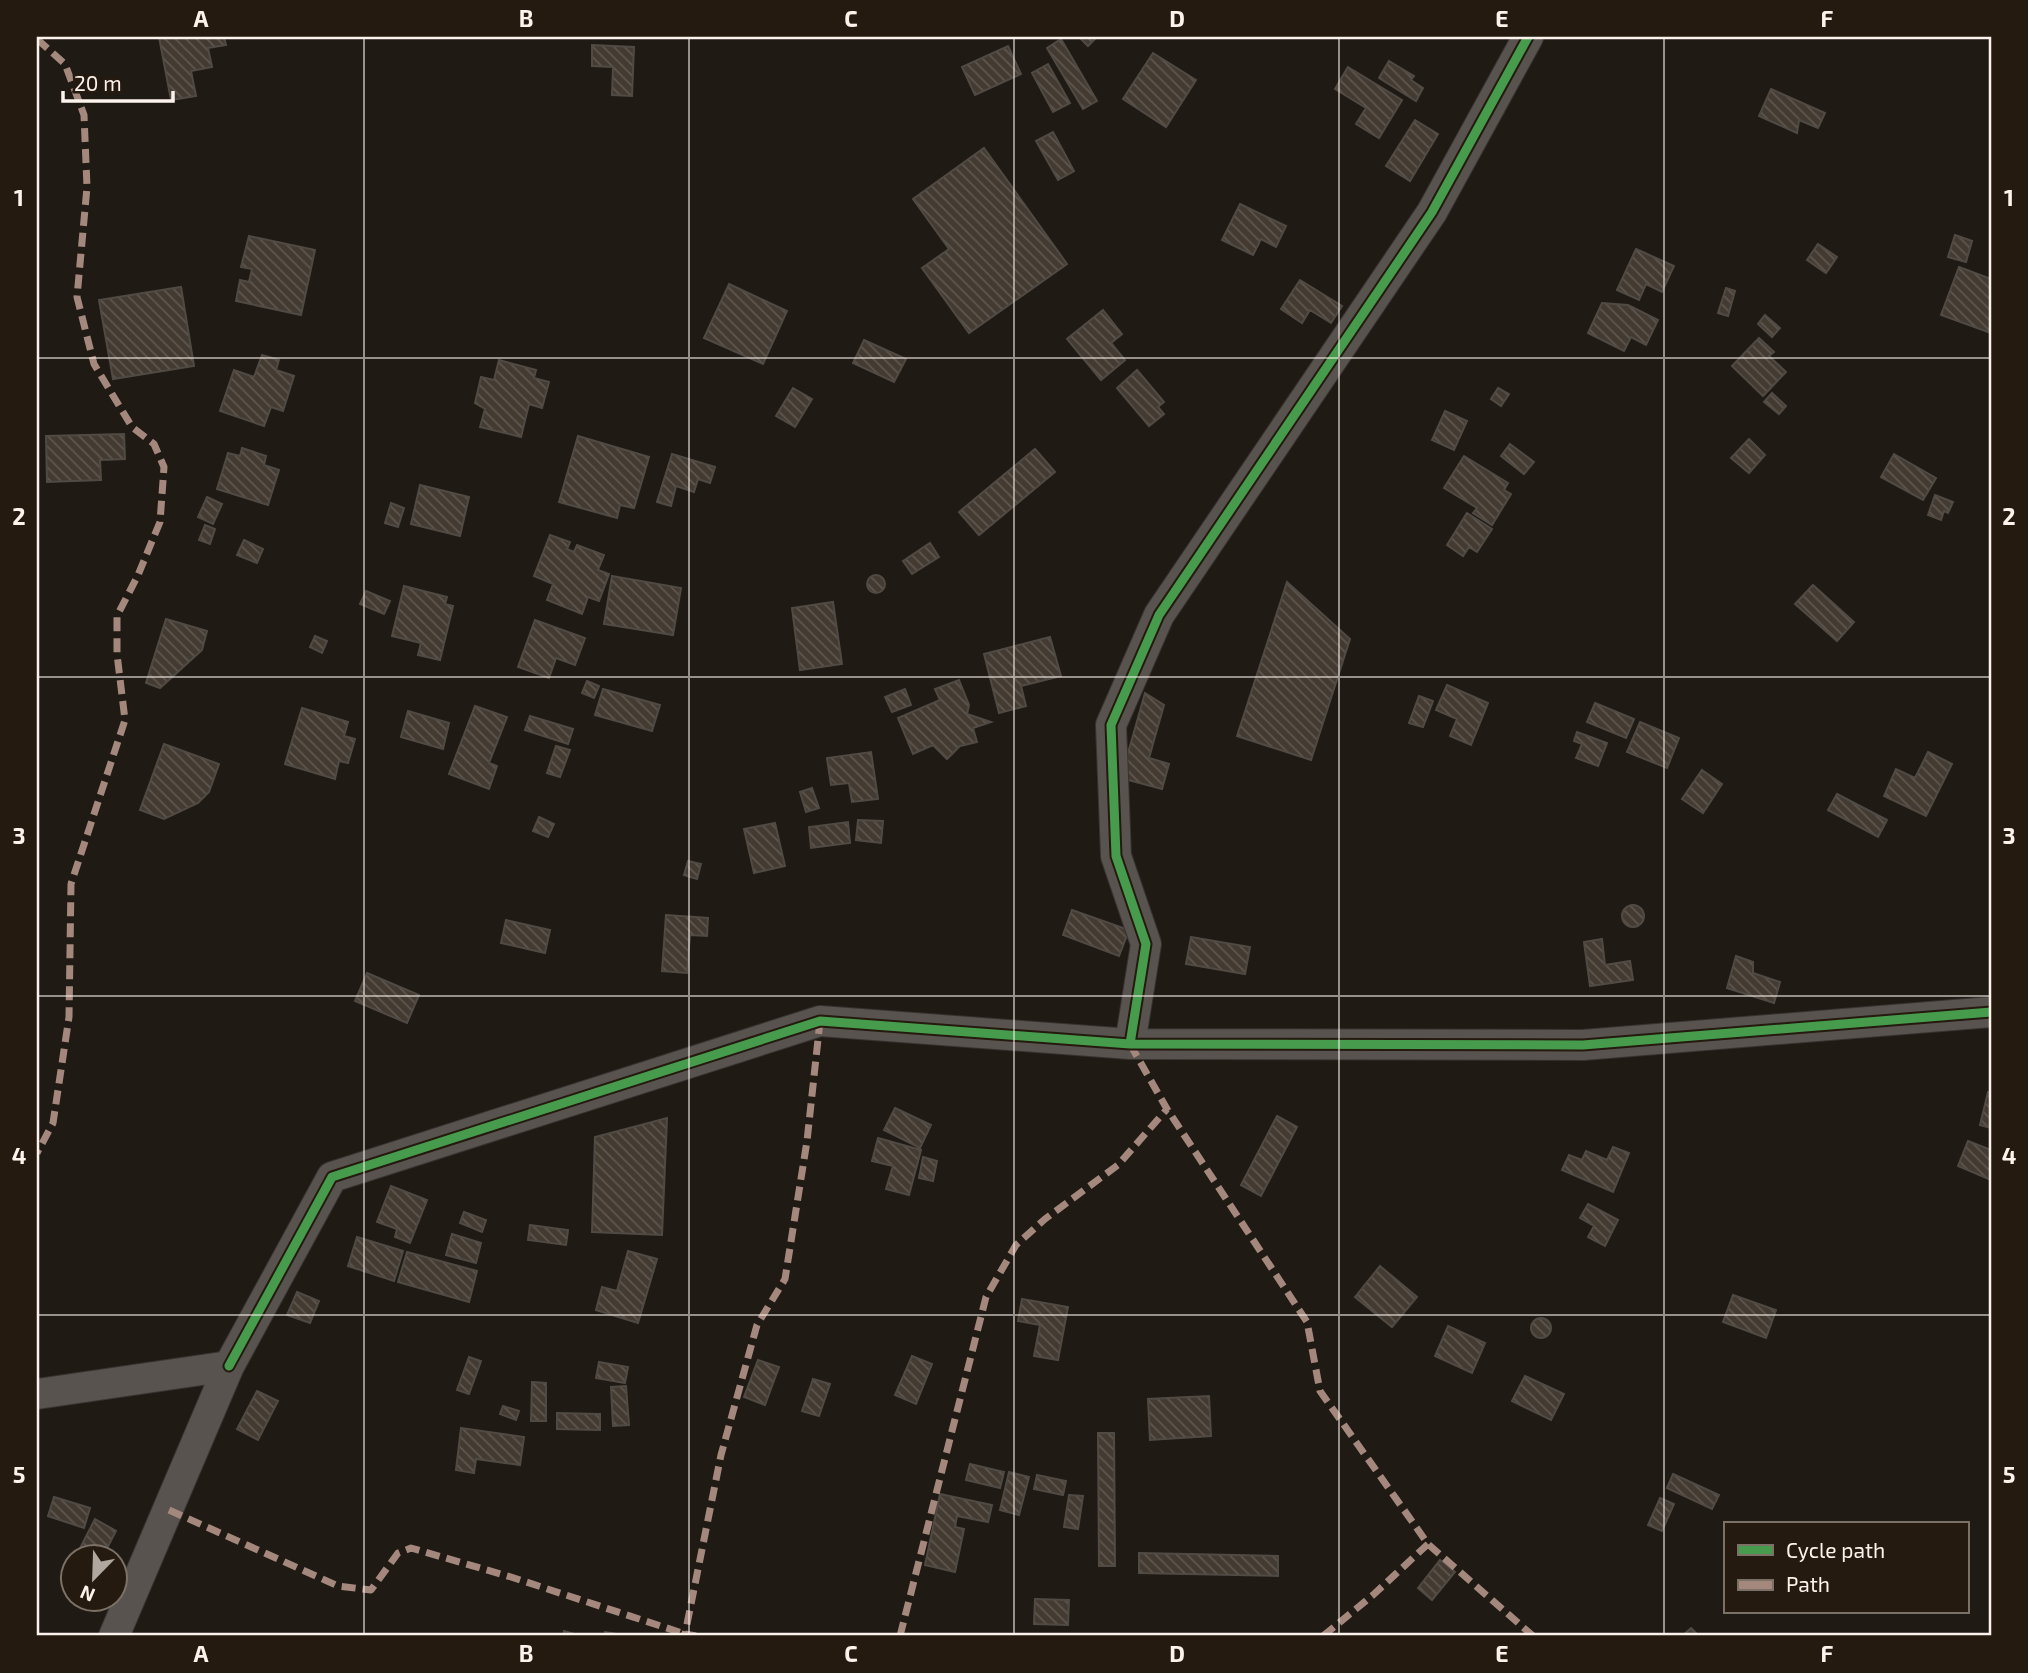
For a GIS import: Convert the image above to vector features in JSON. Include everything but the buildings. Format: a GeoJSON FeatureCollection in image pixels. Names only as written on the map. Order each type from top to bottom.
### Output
{"type":"FeatureCollection","features":[{"type":"Feature","properties":{"kind":"street"},"geometry":{"type":"LineString","coordinates":[[1130,1044],[1146,944],[1116,856],[1111,726],[1159,615],[1432,212],[1528,37]]}},
{"type":"Feature","properties":{"kind":"street"},"geometry":{"type":"LineString","coordinates":[[114,1636],[229,1366],[332,1177],[820,1021],[1130,1044],[1583,1045],[1991,1012]]}},
{"type":"Feature","properties":{"kind":"street"},"geometry":{"type":"LineString","coordinates":[[37,1394],[229,1366]]}},
{"type":"Feature","properties":{"kind":"marked path"},"geometry":{"type":"LineString","coordinates":[[37,39],[65,64],[84,115],[87,187],[77,297],[94,364],[132,427],[154,444],[164,467],[160,522],[117,616],[117,654],[125,720],[71,884],[69,1017],[53,1123],[37,1153]]}},
{"type":"Feature","properties":{"kind":"marked path"},"geometry":{"type":"LineString","coordinates":[[696,1636],[685,1634],[721,1455],[757,1325],[785,1279],[807,1141],[820,1021]]}},
{"type":"Feature","properties":{"kind":"marked path"},"geometry":{"type":"LineString","coordinates":[[1130,1044],[1167,1109],[1307,1322],[1320,1391],[1428,1544],[1533,1636]]}},
{"type":"Feature","properties":{"kind":"marked path"},"geometry":{"type":"LineString","coordinates":[[900,1636],[986,1297],[1016,1245],[1045,1219],[1118,1165],[1167,1109]]}},
{"type":"Feature","properties":{"kind":"marked path"},"geometry":{"type":"LineString","coordinates":[[169,1510],[338,1586],[371,1590],[398,1553],[411,1548],[511,1577],[685,1634],[683,1636]]}},
{"type":"Feature","properties":{"kind":"marked path"},"geometry":{"type":"LineString","coordinates":[[1323,1636],[1373,1595],[1428,1544]]}},
{"type":"Feature","properties":{"kind":"cycle path"},"geometry":{"type":"LineString","coordinates":[[1130,1044],[1146,944],[1116,856],[1111,725],[1159,615],[1432,212],[1528,37]]}},
{"type":"Feature","properties":{"kind":"cycle path"},"geometry":{"type":"LineString","coordinates":[[229,1366],[332,1177],[820,1021],[1130,1044],[1583,1045],[1991,1012]]}}]}
